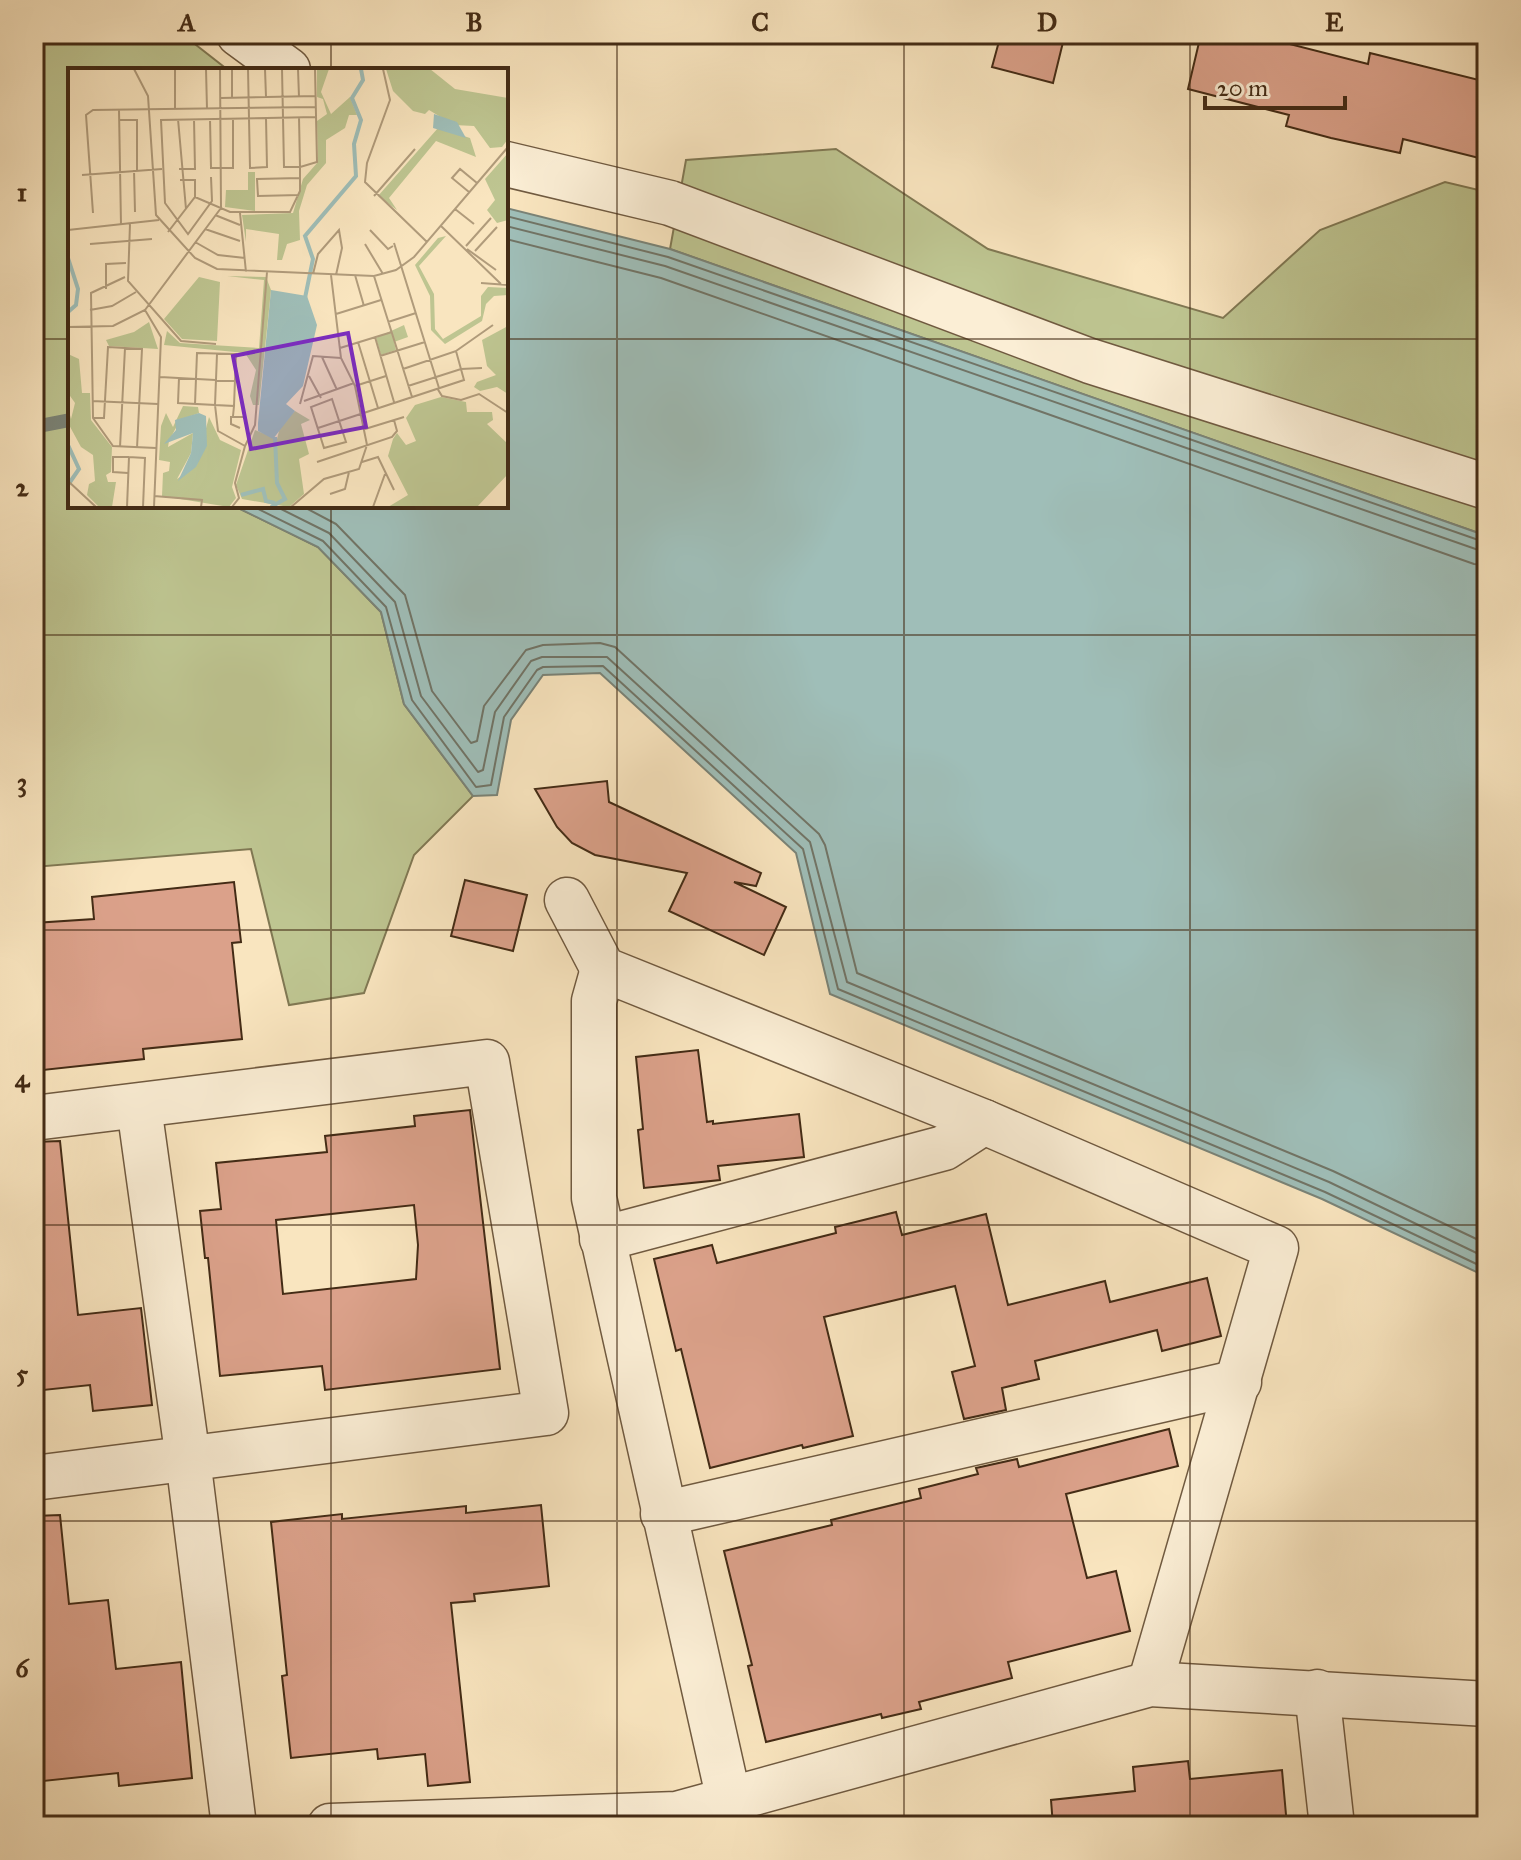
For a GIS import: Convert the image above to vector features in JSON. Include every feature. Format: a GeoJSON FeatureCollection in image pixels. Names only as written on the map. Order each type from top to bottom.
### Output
{"type":"FeatureCollection","features":[{"type":"Feature","properties":{"kind":"street"},"geometry":{"type":"LineString","coordinates":[[239,34],[285,68]]}},
{"type":"Feature","properties":{"kind":"street"},"geometry":{"type":"LineString","coordinates":[[508,164],[670,203],[1090,361],[1487,487]]}},
{"type":"Feature","properties":{"kind":"street"},"geometry":{"type":"LineString","coordinates":[[567,900],[603,969],[984,1122],[1276,1248],[1150,1684]]}},
{"type":"Feature","properties":{"kind":"street"},"geometry":{"type":"LineString","coordinates":[[603,969],[594,1001],[594,1198],[729,1800]]}},
{"type":"Feature","properties":{"kind":"street"},"geometry":{"type":"LineString","coordinates":[[34,1118],[487,1062],[546,1413],[34,1478]]}},
{"type":"Feature","properties":{"kind":"street"},"geometry":{"type":"LineString","coordinates":[[139,1107],[188,1459],[234,1826]]}},
{"type":"Feature","properties":{"kind":"street"},"geometry":{"type":"LineString","coordinates":[[602,1239],[944,1148],[984,1122]]}},
{"type":"Feature","properties":{"kind":"street"},"geometry":{"type":"LineString","coordinates":[[663,1514],[1239,1382]]}},
{"type":"Feature","properties":{"kind":"street"},"geometry":{"type":"LineString","coordinates":[[330,1826],[678,1820],[729,1800],[1150,1684],[1487,1704]]}},
{"type":"Feature","properties":{"kind":"street"},"geometry":{"type":"LineString","coordinates":[[1317,1692],[1332,1826]]}},
{"type":"Feature","properties":{"kind":"green space"},"geometry":{"type":"Polygon","coordinates":[[[34,34],[182,34],[225,68],[68,68],[68,508],[238,508],[318,547],[381,612],[404,704],[473,796],[414,855],[364,993],[289,1005],[251,849],[34,867],[34,34]]]}},
{"type":"Feature","properties":{"kind":"green space"},"geometry":{"type":"Polygon","coordinates":[[[836,149],[988,249],[1223,318],[1320,230],[1445,182],[1487,192],[1487,536],[670,249],[686,160],[836,149]]]}},
{"type":"Feature","properties":{"kind":"water"},"geometry":{"type":"Polygon","coordinates":[[[508,208],[670,249],[1487,536],[1487,1277],[1322,1199],[830,994],[796,853],[600,673],[543,675],[511,720],[497,795],[473,796],[404,704],[381,612],[318,547],[238,508],[508,508],[508,208]]]}},
{"type":"Feature","properties":{"kind":"building"},"geometry":{"type":"Polygon","coordinates":[[[1001,34],[1065,34],[1053,83],[992,67],[1001,34]]]}},
{"type":"Feature","properties":{"kind":"building"},"geometry":{"type":"Polygon","coordinates":[[[1201,34],[1250,34],[1368,64],[1370,53],[1487,82],[1487,160],[1403,139],[1400,153],[1331,138],[1286,126],[1289,115],[1188,89],[1201,34]]]}},
{"type":"Feature","properties":{"kind":"building"},"geometry":{"type":"Polygon","coordinates":[[[607,781],[609,802],[761,873],[756,886],[734,882],[786,907],[764,955],[669,911],[687,873],[595,855],[572,843],[557,827],[535,789],[607,781]]]}},
{"type":"Feature","properties":{"kind":"building"},"geometry":{"type":"Polygon","coordinates":[[[465,880],[527,895],[513,951],[451,936],[465,880]]]}},
{"type":"Feature","properties":{"kind":"building"},"geometry":{"type":"Polygon","coordinates":[[[234,882],[241,942],[232,943],[242,1039],[143,1049],[144,1059],[34,1071],[34,923],[94,919],[92,897],[234,882]]]}},
{"type":"Feature","properties":{"kind":"building"},"geometry":{"type":"Polygon","coordinates":[[[698,1050],[707,1122],[713,1121],[713,1124],[799,1114],[804,1157],[718,1166],[720,1180],[644,1188],[638,1130],[643,1129],[636,1057],[698,1050]]]}},
{"type":"Feature","properties":{"kind":"building"},"geometry":{"type":"Polygon","coordinates":[[[470,1110],[500,1369],[325,1390],[322,1366],[220,1376],[200,1211],[221,1209],[216,1163],[327,1152],[325,1136],[415,1126],[414,1116],[470,1110]],[[414,1205],[276,1220],[283,1294],[416,1279],[418,1245],[414,1205]]]}},
{"type":"Feature","properties":{"kind":"building"},"geometry":{"type":"Polygon","coordinates":[[[60,1141],[78,1315],[141,1308],[152,1405],[93,1411],[90,1385],[34,1391],[34,1142],[60,1141]]]}},
{"type":"Feature","properties":{"kind":"building"},"geometry":{"type":"Polygon","coordinates":[[[896,1212],[902,1235],[986,1214],[1008,1305],[1105,1281],[1110,1302],[1207,1278],[1221,1336],[1162,1351],[1157,1330],[1035,1361],[1039,1379],[1002,1388],[1006,1410],[964,1419],[952,1372],[975,1366],[955,1286],[824,1317],[853,1436],[710,1468],[681,1349],[676,1351],[654,1259],[712,1245],[717,1263],[836,1233],[835,1227],[896,1212]]]}},
{"type":"Feature","properties":{"kind":"building"},"geometry":{"type":"Polygon","coordinates":[[[1169,1429],[1178,1466],[1066,1494],[1087,1578],[1116,1571],[1130,1631],[1008,1662],[1012,1678],[919,1702],[921,1709],[882,1718],[881,1714],[766,1742],[748,1666],[752,1665],[724,1551],[832,1525],[831,1520],[921,1498],[919,1489],[978,1474],[976,1468],[1017,1459],[1019,1467],[1169,1429]]]}},
{"type":"Feature","properties":{"kind":"building"},"geometry":{"type":"Polygon","coordinates":[[[541,1505],[549,1586],[474,1594],[475,1601],[451,1603],[470,1782],[428,1786],[425,1754],[378,1759],[377,1749],[291,1758],[282,1676],[287,1675],[271,1522],[342,1514],[342,1519],[466,1506],[466,1513],[541,1505]]]}},
{"type":"Feature","properties":{"kind":"building"},"geometry":{"type":"Polygon","coordinates":[[[60,1515],[69,1604],[108,1600],[116,1669],[181,1662],[192,1778],[119,1786],[118,1773],[34,1782],[34,1516],[60,1515]]]}},
{"type":"Feature","properties":{"kind":"building"},"geometry":{"type":"Polygon","coordinates":[[[1188,1761],[1190,1779],[1282,1770],[1287,1826],[1053,1826],[1051,1800],[1135,1791],[1133,1767],[1188,1761]]]}},
{"type":"Feature","properties":{"kind":"waterway"},"geometry":{"type":"LineString","coordinates":[[34,427],[68,420]]}}]}
